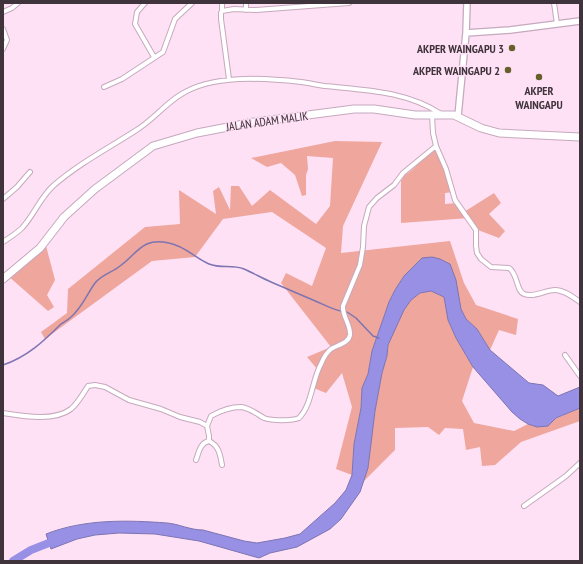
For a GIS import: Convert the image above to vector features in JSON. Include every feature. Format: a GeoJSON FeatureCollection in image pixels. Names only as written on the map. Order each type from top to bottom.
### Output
{"type":"FeatureCollection","features":[{"type":"Feature","properties":{"kind":"highway","name":"JALAN ADAM MALIK"},"geometry":{"type":"LineString","coordinates":[[3,279],[40,248],[64,217],[95,189],[145,151],[163,142],[233,125],[354,110],[374,109],[402,114],[458,116],[481,128],[499,133],[580,137]]}},
{"type":"Feature","properties":{"kind":"street"},"geometry":{"type":"LineString","coordinates":[[3,12],[12,8],[18,3]]}},
{"type":"Feature","properties":{"kind":"street"},"geometry":{"type":"LineString","coordinates":[[145,3],[138,11],[135,24],[154,57]]}},
{"type":"Feature","properties":{"kind":"street"},"geometry":{"type":"LineString","coordinates":[[104,87],[122,79],[164,50],[175,18],[192,3]]}},
{"type":"Feature","properties":{"kind":"street"},"geometry":{"type":"LineString","coordinates":[[222,3],[221,19],[229,79]]}},
{"type":"Feature","properties":{"kind":"street"},"geometry":{"type":"LineString","coordinates":[[246,3],[246,10]]}},
{"type":"Feature","properties":{"kind":"street"},"geometry":{"type":"LineString","coordinates":[[222,11],[256,10],[306,4],[349,3]]}},
{"type":"Feature","properties":{"kind":"street"},"geometry":{"type":"LineString","coordinates":[[458,116],[466,33],[467,3]]}},
{"type":"Feature","properties":{"kind":"street"},"geometry":{"type":"LineString","coordinates":[[554,3],[557,24]]}},
{"type":"Feature","properties":{"kind":"street"},"geometry":{"type":"LineString","coordinates":[[466,33],[510,30],[580,21]]}},
{"type":"Feature","properties":{"kind":"street"},"geometry":{"type":"LineString","coordinates":[[3,29],[8,40],[3,49]]}},
{"type":"Feature","properties":{"kind":"street"},"geometry":{"type":"LineString","coordinates":[[3,242],[22,228],[45,195],[66,175],[96,154],[136,131],[181,94],[206,84],[229,79],[292,81],[384,93],[424,104],[443,115]]}},
{"type":"Feature","properties":{"kind":"street"},"geometry":{"type":"LineString","coordinates":[[432,115],[432,133],[436,146],[446,169],[455,200],[475,227],[477,253],[480,259],[491,266],[510,268],[515,273],[521,292],[525,294],[531,295],[557,290],[568,294],[580,302]]}},
{"type":"Feature","properties":{"kind":"street"},"geometry":{"type":"LineString","coordinates":[[209,441],[207,426],[211,416],[227,409],[249,409],[268,418],[292,420],[301,416],[309,398],[318,370],[326,355],[331,349],[348,340],[350,335],[343,306],[360,264],[364,226],[369,207],[377,198],[394,185],[403,173],[436,146]]}},
{"type":"Feature","properties":{"kind":"street"},"geometry":{"type":"LineString","coordinates":[[3,199],[17,187],[30,172]]}},
{"type":"Feature","properties":{"kind":"street"},"geometry":{"type":"LineString","coordinates":[[565,355],[580,376]]}},
{"type":"Feature","properties":{"kind":"street"},"geometry":{"type":"LineString","coordinates":[[3,413],[40,417],[64,412],[73,407],[88,386],[95,385],[105,387],[134,402],[161,409],[180,417],[200,422],[207,426]]}},
{"type":"Feature","properties":{"kind":"street"},"geometry":{"type":"LineString","coordinates":[[196,460],[201,446],[204,442],[209,441],[217,446],[222,465]]}},
{"type":"Feature","properties":{"kind":"street"},"geometry":{"type":"LineString","coordinates":[[524,506],[566,476],[580,463]]}},
{"type":"Feature","properties":{"kind":"shaded area"},"geometry":{"type":"Polygon","coordinates":[[[335,141],[382,142],[343,226],[341,253],[450,241],[464,283],[476,305],[518,319],[516,335],[499,330],[490,350],[477,329],[466,319],[461,309],[458,296],[422,258],[404,276],[395,290],[389,302],[372,351],[368,374],[362,388],[361,408],[354,444],[352,475],[336,469],[352,407],[342,373],[326,393],[311,387],[318,370],[307,357],[331,347],[281,283],[286,273],[312,286],[326,248],[272,212],[223,219],[195,257],[152,261],[45,339],[41,332],[67,313],[68,289],[145,227],[180,224],[179,190],[216,214],[213,191],[219,187],[230,210],[231,186],[239,186],[252,206],[270,190],[316,224],[330,206],[333,158],[307,156],[308,169],[306,175],[306,195],[302,196],[295,175],[281,163],[267,167],[251,158],[335,141]]]}},
{"type":"Feature","properties":{"kind":"shaded area"},"geometry":{"type":"Polygon","coordinates":[[[438,148],[451,178],[454,192],[445,193],[445,204],[457,203],[464,212],[494,193],[501,203],[489,214],[505,231],[499,238],[478,230],[469,218],[401,223],[401,181],[404,176],[423,158],[438,148]]]}},
{"type":"Feature","properties":{"kind":"shaded area"},"geometry":{"type":"Polygon","coordinates":[[[45,242],[55,280],[47,295],[54,307],[48,311],[7,275],[45,242]]]}},
{"type":"Feature","properties":{"kind":"shaded area"},"geometry":{"type":"Polygon","coordinates":[[[432,257],[450,264],[456,280],[461,309],[466,319],[477,329],[490,350],[529,383],[543,385],[558,396],[580,387],[580,408],[556,418],[548,426],[537,427],[520,419],[512,412],[473,367],[456,338],[448,320],[444,297],[431,291],[420,293],[411,300],[404,310],[388,345],[375,411],[368,468],[360,492],[341,519],[330,529],[297,547],[270,553],[259,558],[199,541],[155,534],[119,533],[95,535],[77,539],[51,549],[46,534],[60,529],[90,523],[121,521],[171,524],[257,543],[300,534],[335,503],[346,490],[352,475],[354,444],[361,408],[362,388],[368,374],[372,351],[389,302],[404,276],[422,258],[432,257]]]}},
{"type":"Feature","properties":{"kind":"shaded area"},"geometry":{"type":"Polygon","coordinates":[[[431,291],[444,297],[448,320],[456,338],[473,367],[462,401],[474,423],[514,431],[528,424],[537,427],[580,408],[580,421],[521,442],[495,465],[482,466],[480,447],[466,450],[463,429],[445,428],[439,435],[428,427],[395,428],[395,450],[363,482],[368,468],[375,411],[388,345],[404,310],[411,300],[420,293],[431,291]]]}},
{"type":"Feature","properties":{"kind":"waterway"},"geometry":{"type":"LineString","coordinates":[[3,365],[20,358],[42,342],[75,313],[98,280],[120,266],[141,247],[152,242],[169,243],[175,245],[185,249],[209,264],[244,269],[271,282],[341,311]]}},
{"type":"Feature","properties":{"kind":"waterway"},"geometry":{"type":"LineString","coordinates":[[347,312],[356,318],[373,336],[379,338]]}},
{"type":"Feature","properties":{"kind":"waterway"},"geometry":{"type":"LineString","coordinates":[[13,561],[31,550],[59,539]]}},
{"type":"Feature","properties":{"kind":"place","name":"AKPER WAINGAPU 3"},"geometry":{"type":"Point","coordinates":[512,48]}},
{"type":"Feature","properties":{"kind":"place","name":"AKPER WAINGAPU 2"},"geometry":{"type":"Point","coordinates":[508,70]}},
{"type":"Feature","properties":{"kind":"place","name":"AKPER WAINGAPU"},"geometry":{"type":"Point","coordinates":[539,77]}}]}
